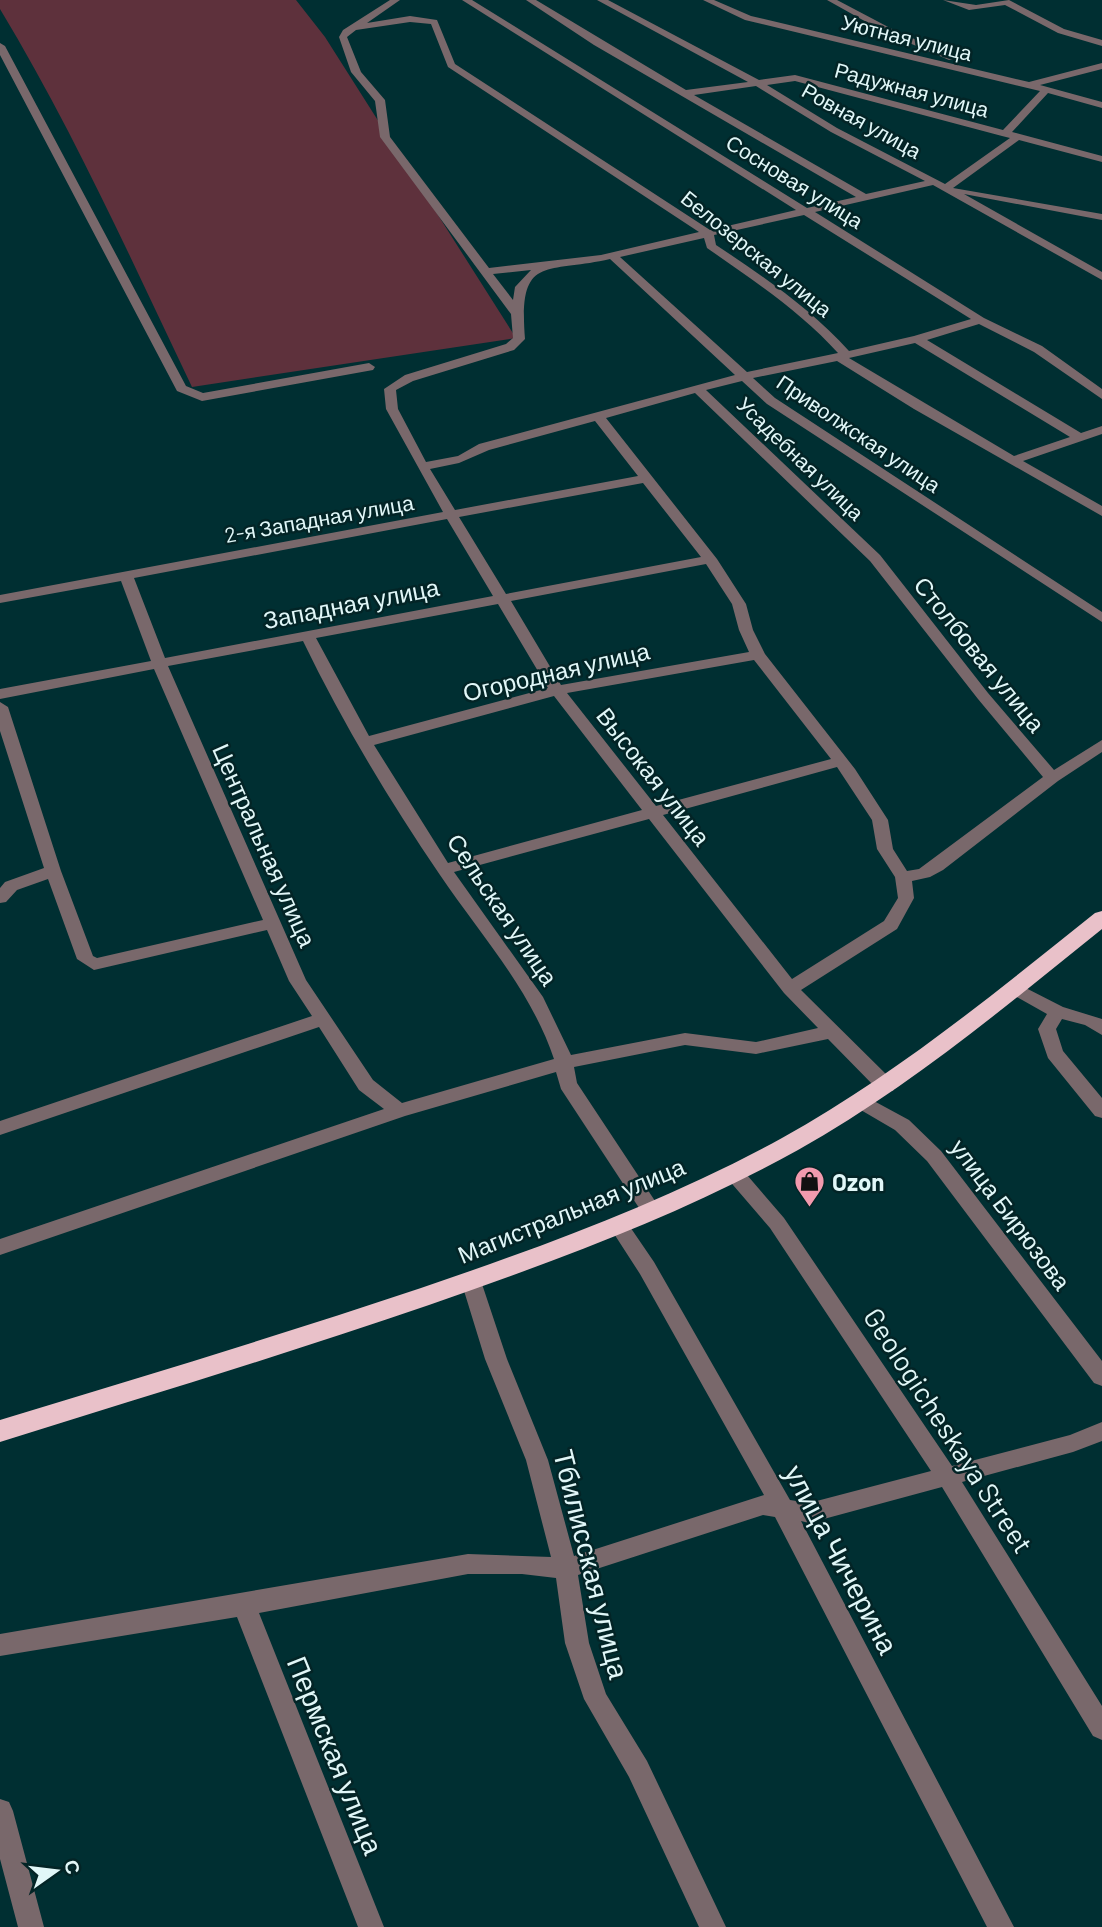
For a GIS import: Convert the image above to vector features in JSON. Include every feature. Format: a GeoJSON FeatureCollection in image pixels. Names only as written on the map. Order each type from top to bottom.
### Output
{"type":"FeatureCollection","features":[{"type":"Feature","properties":{"kind":"highway","name":"Магистральная улица"},"geometry":{"type":"LineString","coordinates":[[0,1431],[341,1326],[537,1259],[652,1212],[734,1173],[886,1086],[1102,918]]}},
{"type":"Feature","properties":{"kind":"street"},"geometry":{"type":"LineString","coordinates":[[396,0],[353,27],[343,37],[348,55],[360,83],[380,100],[385,137],[517,314]]}},
{"type":"Feature","properties":{"kind":"street","name":"Сосновая улица"},"geometry":{"type":"LineString","coordinates":[[466,0],[980,320],[1038,349],[1102,395]]}},
{"type":"Feature","properties":{"kind":"street"},"geometry":{"type":"LineString","coordinates":[[530,0],[597,43],[867,199]]}},
{"type":"Feature","properties":{"kind":"street","name":"Ровная улица"},"geometry":{"type":"LineString","coordinates":[[601,0],[756,82],[834,130],[934,181],[1102,277]]}},
{"type":"Feature","properties":{"kind":"street","name":"Уютная улица"},"geometry":{"type":"LineString","coordinates":[[707,0],[748,18],[1022,85]]}},
{"type":"Feature","properties":{"kind":"street"},"geometry":{"type":"LineString","coordinates":[[831,0],[889,31],[1022,85],[1102,105]]}},
{"type":"Feature","properties":{"kind":"street"},"geometry":{"type":"LineString","coordinates":[[947,0],[957,6],[976,10],[1004,1],[1061,31],[1102,43]]}},
{"type":"Feature","properties":{"kind":"street","name":"Белозерская улица"},"geometry":{"type":"LineString","coordinates":[[353,27],[410,19],[434,22],[440,29],[442,44],[452,65],[708,234],[711,246],[768,285],[830,337],[843,356],[918,406],[1102,512]]}},
{"type":"Feature","properties":{"kind":"street"},"geometry":{"type":"LineString","coordinates":[[0,46],[181,388],[202,397],[369,367]]}},
{"type":"Feature","properties":{"kind":"street"},"geometry":{"type":"LineString","coordinates":[[1022,85],[1102,66]]}},
{"type":"Feature","properties":{"kind":"street"},"geometry":{"type":"LineString","coordinates":[[1074,72],[1102,75]]}},
{"type":"Feature","properties":{"kind":"street","name":"Радужная улица"},"geometry":{"type":"LineString","coordinates":[[686,93],[795,78],[1102,159]]}},
{"type":"Feature","properties":{"kind":"street"},"geometry":{"type":"LineString","coordinates":[[1005,134],[1045,91]]}},
{"type":"Feature","properties":{"kind":"street"},"geometry":{"type":"LineString","coordinates":[[946,188],[1017,137]]}},
{"type":"Feature","properties":{"kind":"street"},"geometry":{"type":"LineString","coordinates":[[486,272],[612,256],[867,199],[934,181]]}},
{"type":"Feature","properties":{"kind":"street"},"geometry":{"type":"LineString","coordinates":[[946,188],[1102,217]]}},
{"type":"Feature","properties":{"kind":"street","name":"Приволжская улица"},"geometry":{"type":"LineString","coordinates":[[612,256],[771,401],[1102,618]]}},
{"type":"Feature","properties":{"kind":"street"},"geometry":{"type":"LineString","coordinates":[[517,314],[523,283],[533,278],[542,265]]}},
{"type":"Feature","properties":{"kind":"street","name":"Высокая улица"},"geometry":{"type":"LineString","coordinates":[[517,314],[519,339],[510,347],[409,378],[390,389],[392,410],[422,466],[557,690],[790,989],[886,1086]]}},
{"type":"Feature","properties":{"kind":"street"},"geometry":{"type":"LineString","coordinates":[[422,466],[458,461],[470,457],[484,447],[745,376],[917,339],[980,320]]}},
{"type":"Feature","properties":{"kind":"street"},"geometry":{"type":"LineString","coordinates":[[917,339],[1081,438]]}},
{"type":"Feature","properties":{"kind":"street","name":"Усадебная улица"},"geometry":{"type":"LineString","coordinates":[[698,390],[824,506],[874,558]]}},
{"type":"Feature","properties":{"kind":"street"},"geometry":{"type":"LineString","coordinates":[[599,417],[710,559],[739,604],[746,630],[758,655],[838,762],[849,772],[880,820],[885,849],[903,877],[906,898],[891,925],[790,989]]}},
{"type":"Feature","properties":{"kind":"street"},"geometry":{"type":"LineString","coordinates":[[1014,460],[1102,430]]}},
{"type":"Feature","properties":{"kind":"street","name":"2-я Западная улица"},"geometry":{"type":"LineString","coordinates":[[0,599],[646,478]]}},
{"type":"Feature","properties":{"kind":"street","name":"Столбовая улица"},"geometry":{"type":"LineString","coordinates":[[874,558],[1052,778]]}},
{"type":"Feature","properties":{"kind":"street","name":"Западная улица"},"geometry":{"type":"LineString","coordinates":[[0,694],[710,559]]}},
{"type":"Feature","properties":{"kind":"street","name":"Центральная улица"},"geometry":{"type":"LineString","coordinates":[[126,575],[159,663],[298,981],[366,1085],[399,1111]]}},
{"type":"Feature","properties":{"kind":"street","name":"Сельская улица"},"geometry":{"type":"LineString","coordinates":[[307,634],[329,682],[445,869],[543,1012],[567,1062],[568,1084],[652,1212]]}},
{"type":"Feature","properties":{"kind":"street","name":"Огородная улица"},"geometry":{"type":"LineString","coordinates":[[366,742],[612,677],[758,655]]}},
{"type":"Feature","properties":{"kind":"street"},"geometry":{"type":"LineString","coordinates":[[0,707],[53,871],[86,959],[94,964],[272,923]]}},
{"type":"Feature","properties":{"kind":"street"},"geometry":{"type":"LineString","coordinates":[[903,877],[924,873],[937,866],[1052,778],[1102,744]]}},
{"type":"Feature","properties":{"kind":"street"},"geometry":{"type":"LineString","coordinates":[[445,869],[838,762]]}},
{"type":"Feature","properties":{"kind":"street"},"geometry":{"type":"LineString","coordinates":[[0,898],[11,886],[53,871]]}},
{"type":"Feature","properties":{"kind":"street"},"geometry":{"type":"LineString","coordinates":[[1014,988],[1058,1012],[1091,1020],[1102,1029]]}},
{"type":"Feature","properties":{"kind":"street"},"geometry":{"type":"LineString","coordinates":[[1058,1012],[1047,1029],[1054,1053],[1102,1111]]}},
{"type":"Feature","properties":{"kind":"street"},"geometry":{"type":"LineString","coordinates":[[0,1128],[324,1019]]}},
{"type":"Feature","properties":{"kind":"street"},"geometry":{"type":"LineString","coordinates":[[0,1247],[399,1111],[567,1062],[685,1039],[757,1048],[830,1032]]}},
{"type":"Feature","properties":{"kind":"street","name":"улица Бирюзова"},"geometry":{"type":"LineString","coordinates":[[861,1101],[902,1125],[934,1156],[1102,1377]]}},
{"type":"Feature","properties":{"kind":"street","name":"Geologicheskaya Street"},"geometry":{"type":"LineString","coordinates":[[734,1173],[777,1223],[946,1475],[1102,1728]]}},
{"type":"Feature","properties":{"kind":"street","name":"улица Чичерина"},"geometry":{"type":"LineString","coordinates":[[619,1226],[647,1268],[784,1510],[1001,1927]]}},
{"type":"Feature","properties":{"kind":"street","name":"Тбилисская улица"},"geometry":{"type":"LineString","coordinates":[[471,1281],[496,1359],[537,1460],[566,1569],[577,1643],[596,1699],[638,1769],[713,1927]]}},
{"type":"Feature","properties":{"kind":"street"},"geometry":{"type":"LineString","coordinates":[[0,1645],[244,1605],[468,1564],[522,1564],[566,1569],[763,1505],[809,1513],[1073,1443],[1102,1431]]}},
{"type":"Feature","properties":{"kind":"street","name":"Пермская улица"},"geometry":{"type":"LineString","coordinates":[[244,1605],[370,1927]]}},
{"type":"Feature","properties":{"kind":"street"},"geometry":{"type":"LineString","coordinates":[[0,1811],[31,1927]]}},
{"type":"Feature","properties":{"kind":"shaded area"},"geometry":{"type":"Polygon","coordinates":[[[0,0],[296,0],[325,37],[516,338],[192,387],[77,148],[0,9],[0,0]]]}},
{"type":"Feature","properties":{"kind":"place","name":"Ozon"},"geometry":{"type":"Point","coordinates":[809,1208]}}]}
